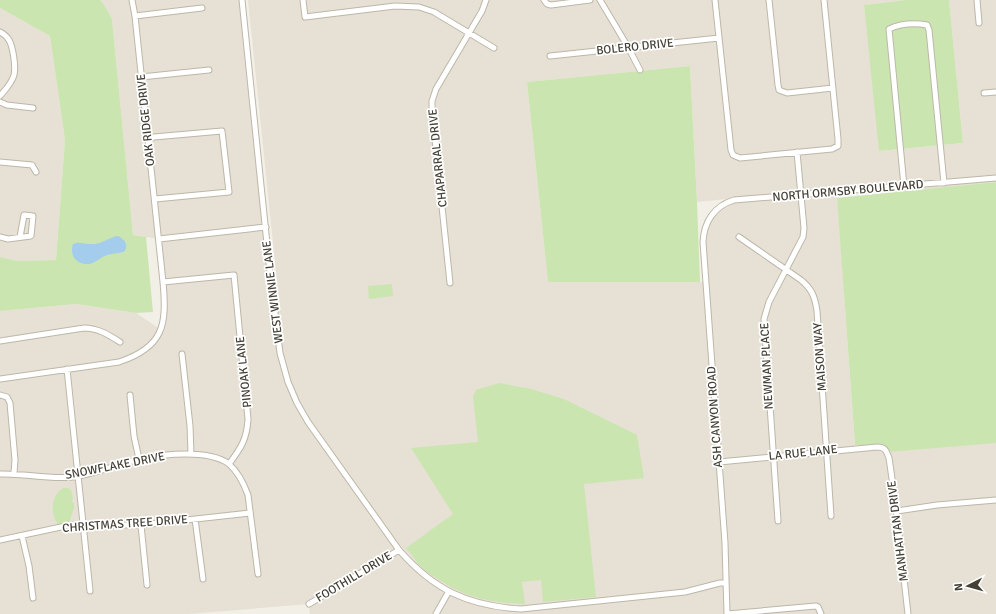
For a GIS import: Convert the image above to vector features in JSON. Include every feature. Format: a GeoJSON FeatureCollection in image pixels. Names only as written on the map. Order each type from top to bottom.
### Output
{"type":"FeatureCollection","features":[{"type":"Feature","properties":{"kind":"street","name":"OAK RIDGE DRIVE"},"geometry":{"type":"LineString","coordinates":[[132,0],[159,239]]}},
{"type":"Feature","properties":{"kind":"street","name":"WEST WINNIE LANE"},"geometry":{"type":"LineString","coordinates":[[242,0],[278,340],[288,382],[297,403],[308,422],[399,550],[426,577],[449,591],[482,604],[500,608],[521,609],[685,592],[720,582],[726,583]]}},
{"type":"Feature","properties":{"kind":"street"},"geometry":{"type":"LineString","coordinates":[[303,0],[305,16],[395,6],[419,7],[434,12],[494,48]]}},
{"type":"Feature","properties":{"kind":"street","name":"CHAPARRAL DRIVE"},"geometry":{"type":"LineString","coordinates":[[450,283],[432,101],[436,89],[482,11],[486,0]]}},
{"type":"Feature","properties":{"kind":"street"},"geometry":{"type":"LineString","coordinates":[[544,0],[547,4],[551,5],[590,0]]}},
{"type":"Feature","properties":{"kind":"street"},"geometry":{"type":"LineString","coordinates":[[600,0],[640,70]]}},
{"type":"Feature","properties":{"kind":"street"},"geometry":{"type":"LineString","coordinates":[[715,0],[731,150],[734,155],[740,158],[832,149],[838,146],[824,0]]}},
{"type":"Feature","properties":{"kind":"street"},"geometry":{"type":"LineString","coordinates":[[769,0],[779,90],[787,93],[833,88]]}},
{"type":"Feature","properties":{"kind":"street"},"geometry":{"type":"LineString","coordinates":[[976,0],[979,23]]}},
{"type":"Feature","properties":{"kind":"street"},"geometry":{"type":"LineString","coordinates":[[135,16],[202,8]]}},
{"type":"Feature","properties":{"kind":"street"},"geometry":{"type":"LineString","coordinates":[[904,186],[889,29],[894,26],[927,25],[929,30],[944,183]]}},
{"type":"Feature","properties":{"kind":"street"},"geometry":{"type":"LineString","coordinates":[[0,32],[9,40],[12,46],[15,69],[11,82],[0,96]]}},
{"type":"Feature","properties":{"kind":"street","name":"BOLERO DRIVE"},"geometry":{"type":"LineString","coordinates":[[550,56],[719,38]]}},
{"type":"Feature","properties":{"kind":"street"},"geometry":{"type":"LineString","coordinates":[[141,77],[210,70]]}},
{"type":"Feature","properties":{"kind":"street"},"geometry":{"type":"LineString","coordinates":[[984,93],[996,92]]}},
{"type":"Feature","properties":{"kind":"street"},"geometry":{"type":"LineString","coordinates":[[0,102],[7,105],[34,108]]}},
{"type":"Feature","properties":{"kind":"street"},"geometry":{"type":"LineString","coordinates":[[148,140],[154,137],[222,131],[229,192],[155,199]]}},
{"type":"Feature","properties":{"kind":"street","name":"NEWMAN PLACE"},"geometry":{"type":"LineString","coordinates":[[778,521],[764,319],[769,302],[803,233],[804,223],[802,195],[797,152]]}},
{"type":"Feature","properties":{"kind":"street"},"geometry":{"type":"LineString","coordinates":[[0,162],[32,165],[36,172]]}},
{"type":"Feature","properties":{"kind":"street","name":"NORTH ORMSBY BOULEVARD"},"geometry":{"type":"LineString","coordinates":[[707,221],[718,208],[734,200],[996,178]]}},
{"type":"Feature","properties":{"kind":"street","name":"ASH CANYON ROAD"},"geometry":{"type":"LineString","coordinates":[[707,221],[703,233],[703,242],[725,543],[727,614]]}},
{"type":"Feature","properties":{"kind":"street"},"geometry":{"type":"LineString","coordinates":[[0,379],[119,362],[134,357],[151,345],[161,330],[165,315],[159,239],[266,227]]}},
{"type":"Feature","properties":{"kind":"street"},"geometry":{"type":"LineString","coordinates":[[0,237],[8,239],[20,237]]}},
{"type":"Feature","properties":{"kind":"street","name":"MAISON WAY"},"geometry":{"type":"LineString","coordinates":[[739,237],[807,285],[814,294],[816,300],[831,516]]}},
{"type":"Feature","properties":{"kind":"street","name":"PINOAK LANE"},"geometry":{"type":"LineString","coordinates":[[163,282],[234,275],[248,419],[245,439],[241,448],[228,464]]}},
{"type":"Feature","properties":{"kind":"street"},"geometry":{"type":"LineString","coordinates":[[0,341],[91,328],[106,333],[120,342]]}},
{"type":"Feature","properties":{"kind":"street"},"geometry":{"type":"LineString","coordinates":[[182,354],[190,426],[191,454]]}},
{"type":"Feature","properties":{"kind":"street"},"geometry":{"type":"LineString","coordinates":[[67,369],[90,590]]}},
{"type":"Feature","properties":{"kind":"street"},"geometry":{"type":"LineString","coordinates":[[130,394],[134,436],[139,459]]}},
{"type":"Feature","properties":{"kind":"street"},"geometry":{"type":"LineString","coordinates":[[0,395],[8,397],[10,403],[15,460],[14,473]]}},
{"type":"Feature","properties":{"kind":"street","name":"LA RUE LANE"},"geometry":{"type":"LineString","coordinates":[[719,462],[876,446],[883,447],[886,450]]}},
{"type":"Feature","properties":{"kind":"street","name":"MANHATTAN DRIVE"},"geometry":{"type":"LineString","coordinates":[[886,450],[890,458],[897,510],[908,614]]}},
{"type":"Feature","properties":{"kind":"street","name":"SNOWFLAKE DRIVE"},"geometry":{"type":"LineString","coordinates":[[0,474],[14,473],[54,477],[78,476],[108,469],[139,459],[191,454],[209,455],[228,464]]}},
{"type":"Feature","properties":{"kind":"street"},"geometry":{"type":"LineString","coordinates":[[228,464],[245,484],[248,495],[258,574]]}},
{"type":"Feature","properties":{"kind":"street"},"geometry":{"type":"LineString","coordinates":[[897,510],[996,500]]}},
{"type":"Feature","properties":{"kind":"street","name":"CHRISTMAS TREE DRIVE"},"geometry":{"type":"LineString","coordinates":[[0,540],[70,525],[141,525],[250,513]]}},
{"type":"Feature","properties":{"kind":"street"},"geometry":{"type":"LineString","coordinates":[[195,519],[203,579]]}},
{"type":"Feature","properties":{"kind":"street"},"geometry":{"type":"LineString","coordinates":[[141,525],[146,586]]}},
{"type":"Feature","properties":{"kind":"street"},"geometry":{"type":"LineString","coordinates":[[22,536],[29,566],[33,598]]}},
{"type":"Feature","properties":{"kind":"street","name":"FOOTHILL DRIVE"},"geometry":{"type":"LineString","coordinates":[[309,604],[399,550]]}},
{"type":"Feature","properties":{"kind":"street"},"geometry":{"type":"LineString","coordinates":[[436,614],[449,591]]}},
{"type":"Feature","properties":{"kind":"street"},"geometry":{"type":"LineString","coordinates":[[727,614],[816,606],[821,614]]}},
{"type":"Feature","properties":{"kind":"shaded area"},"geometry":{"type":"Polygon","coordinates":[[[100,0],[242,0],[270,273],[276,272],[248,0],[906,0],[864,5],[880,151],[963,143],[949,0],[996,0],[996,182],[884,194],[883,183],[697,202],[690,66],[527,82],[548,282],[705,282],[703,242],[713,213],[734,200],[837,192],[855,448],[996,441],[996,614],[310,614],[309,604],[189,614],[0,614],[0,311],[76,304],[136,313],[160,329],[165,315],[159,239],[133,235],[112,19],[100,0]]]}},
{"type":"Feature","properties":{"kind":"shaded area"},"geometry":{"type":"Polygon","coordinates":[[[0,8],[50,36],[65,140],[56,260],[18,261],[0,257],[0,8]]]}},
{"type":"Feature","properties":{"kind":"green space"},"geometry":{"type":"Polygon","coordinates":[[[0,0],[100,0],[112,19],[133,235],[146,237],[153,312],[136,313],[76,304],[0,311],[0,257],[18,261],[56,260],[65,140],[50,36],[0,8],[0,0]]]}},
{"type":"Feature","properties":{"kind":"green space"},"geometry":{"type":"Polygon","coordinates":[[[906,0],[949,0],[963,143],[879,151],[864,5],[906,0]]]}},
{"type":"Feature","properties":{"kind":"green space"},"geometry":{"type":"Polygon","coordinates":[[[690,66],[700,282],[548,282],[527,82],[690,66]]]}},
{"type":"Feature","properties":{"kind":"green space"},"geometry":{"type":"Polygon","coordinates":[[[996,182],[996,443],[888,452],[877,447],[855,445],[837,198],[996,182]]]}},
{"type":"Feature","properties":{"kind":"green space"},"geometry":{"type":"Polygon","coordinates":[[[392,284],[393,296],[369,299],[368,286],[392,284]]]}},
{"type":"Feature","properties":{"kind":"green space"},"geometry":{"type":"Polygon","coordinates":[[[499,383],[531,389],[564,399],[637,435],[644,478],[584,484],[596,597],[543,602],[541,580],[522,582],[525,604],[491,601],[470,595],[449,586],[419,565],[406,548],[453,514],[411,448],[478,442],[473,396],[476,390],[499,383]]]}},
{"type":"Feature","properties":{"kind":"green space"},"geometry":{"type":"Polygon","coordinates":[[[63,488],[68,488],[71,490],[74,508],[69,523],[59,526],[54,516],[53,506],[56,496],[63,488]]]}},
{"type":"Feature","properties":{"kind":"water"},"geometry":{"type":"Polygon","coordinates":[[[118,236],[125,242],[125,251],[107,255],[89,264],[81,263],[73,256],[72,248],[73,244],[75,243],[95,244],[118,236]]]}}]}
